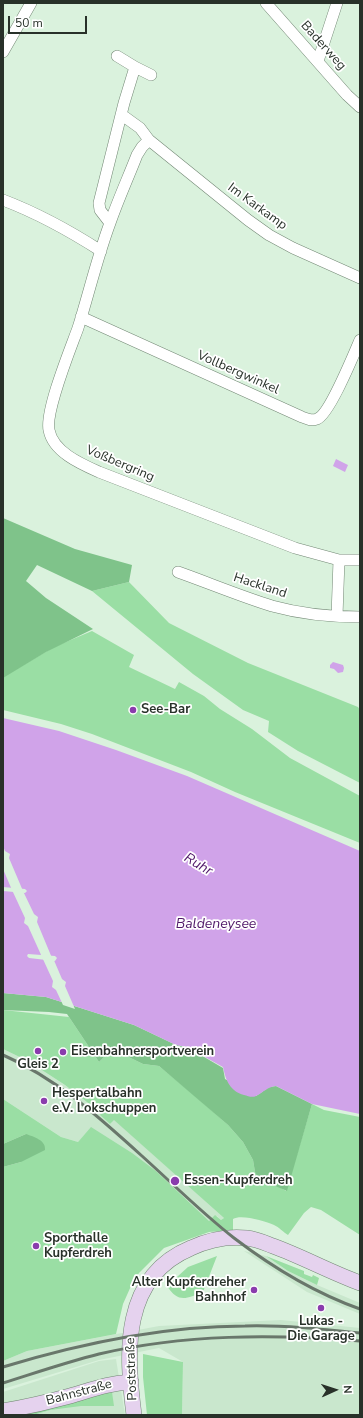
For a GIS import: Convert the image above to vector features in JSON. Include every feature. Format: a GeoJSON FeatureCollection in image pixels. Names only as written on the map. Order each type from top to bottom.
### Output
{"type":"FeatureCollection","features":[{"type":"Feature","properties":{"kind":"street"},"geometry":{"type":"LineString","coordinates":[[3,52],[31,3]]}},
{"type":"Feature","properties":{"kind":"street","name":"Baderweg"},"geometry":{"type":"LineString","coordinates":[[266,3],[360,107]]}},
{"type":"Feature","properties":{"kind":"street"},"geometry":{"type":"LineString","coordinates":[[318,61],[337,3]]}},
{"type":"Feature","properties":{"kind":"street"},"geometry":{"type":"LineString","coordinates":[[116,56],[151,75]]}},
{"type":"Feature","properties":{"kind":"street"},"geometry":{"type":"LineString","coordinates":[[110,223],[100,210],[99,203],[131,77],[135,67]]}},
{"type":"Feature","properties":{"kind":"street","name":"Im Karkamp"},"geometry":{"type":"LineString","coordinates":[[122,115],[140,128],[149,140],[248,220],[269,235],[293,248],[360,278]]}},
{"type":"Feature","properties":{"kind":"street"},"geometry":{"type":"LineString","coordinates":[[3,200],[71,233],[101,251],[110,223],[137,155],[149,140]]}},
{"type":"Feature","properties":{"kind":"street","name":"Voßbergring"},"geometry":{"type":"LineString","coordinates":[[101,251],[49,417],[49,432],[56,444],[83,465],[99,472],[295,548],[339,560],[360,560]]}},
{"type":"Feature","properties":{"kind":"street","name":"Vollbergwinkel"},"geometry":{"type":"LineString","coordinates":[[81,317],[311,420],[318,419],[324,414],[357,358],[360,340]]}},
{"type":"Feature","properties":{"kind":"street"},"geometry":{"type":"LineString","coordinates":[[337,616],[339,560]]}},
{"type":"Feature","properties":{"kind":"street","name":"Hackland"},"geometry":{"type":"LineString","coordinates":[[178,572],[272,606],[310,614],[360,617]]}},
{"type":"Feature","properties":{"kind":"street","name":"Poststraße"},"geometry":{"type":"LineString","coordinates":[[134,1415],[130,1344],[135,1308],[152,1277],[182,1251],[197,1245],[229,1238],[255,1240],[288,1252],[360,1283]]}},
{"type":"Feature","properties":{"kind":"street","name":"Bahnstraße"},"geometry":{"type":"LineString","coordinates":[[3,1411],[34,1405],[100,1387],[131,1382]]}},
{"type":"Feature","properties":{"kind":"shaded area"},"geometry":{"type":"Polygon","coordinates":[[[3,1049],[28,1061],[65,1085],[102,1114],[100,1115],[110,1124],[114,1119],[224,1218],[221,1220],[217,1216],[209,1221],[156,1171],[91,1128],[78,1142],[61,1137],[3,1099],[3,1049]]]}},
{"type":"Feature","properties":{"kind":"shaded area"},"geometry":{"type":"Polygon","coordinates":[[[244,1251],[266,1256],[288,1271],[360,1303],[360,1314],[307,1292],[244,1251]]]}},
{"type":"Feature","properties":{"kind":"shaded area"},"geometry":{"type":"Polygon","coordinates":[[[281,1320],[360,1328],[360,1415],[182,1415],[183,1362],[159,1348],[99,1360],[3,1389],[3,1361],[27,1351],[159,1326],[281,1320]]]}},
{"type":"Feature","properties":{"kind":"shaded area"},"geometry":{"type":"Polygon","coordinates":[[[116,1359],[125,1415],[3,1415],[3,1392],[99,1361],[116,1359]]]}},
{"type":"Feature","properties":{"kind":"green space"},"geometry":{"type":"Polygon","coordinates":[[[3,518],[75,549],[132,565],[129,582],[92,591],[37,565],[26,581],[46,598],[93,629],[46,652],[3,678],[3,518]]]}},
{"type":"Feature","properties":{"kind":"green space"},"geometry":{"type":"Polygon","coordinates":[[[129,582],[169,623],[248,663],[358,707],[360,710],[360,783],[298,751],[268,732],[269,721],[243,710],[193,674],[92,591],[129,582]]]}},
{"type":"Feature","properties":{"kind":"green space"},"geometry":{"type":"Polygon","coordinates":[[[92,631],[134,655],[129,667],[175,689],[179,682],[204,696],[220,709],[252,729],[290,758],[360,796],[360,843],[235,792],[191,772],[92,734],[61,724],[3,710],[3,677],[54,647],[92,631]]]}},
{"type":"Feature","properties":{"kind":"green space"},"geometry":{"type":"Polygon","coordinates":[[[3,993],[46,997],[134,1025],[176,1045],[187,1047],[223,1068],[225,1079],[256,1096],[269,1087],[276,1086],[312,1104],[287,1191],[259,1179],[255,1172],[253,1160],[243,1142],[228,1125],[159,1066],[143,1064],[112,1049],[99,1062],[67,1014],[3,1010],[3,993]]]}},
{"type":"Feature","properties":{"kind":"green space"},"geometry":{"type":"Polygon","coordinates":[[[3,1010],[69,1017],[99,1062],[112,1049],[143,1064],[159,1066],[228,1125],[243,1142],[253,1160],[255,1172],[286,1191],[312,1104],[324,1110],[360,1117],[360,1235],[321,1210],[311,1207],[304,1213],[288,1235],[276,1226],[265,1222],[242,1217],[233,1219],[233,1230],[209,1232],[164,1248],[139,1273],[131,1286],[123,1304],[116,1334],[27,1351],[3,1361],[3,1167],[21,1162],[26,1134],[3,1144],[3,1099],[61,1137],[78,1142],[91,1127],[132,1153],[156,1171],[209,1221],[215,1215],[221,1220],[224,1218],[114,1120],[110,1124],[100,1115],[101,1113],[65,1085],[28,1061],[3,1049],[3,1010]]]}},
{"type":"Feature","properties":{"kind":"green space"},"geometry":{"type":"Polygon","coordinates":[[[26,1134],[42,1141],[45,1150],[21,1162],[3,1167],[3,1144],[26,1134]]]}},
{"type":"Feature","properties":{"kind":"green space"},"geometry":{"type":"Polygon","coordinates":[[[217,1256],[203,1292],[183,1298],[175,1295],[167,1286],[188,1267],[217,1256]]]}},
{"type":"Feature","properties":{"kind":"green space"},"geometry":{"type":"Polygon","coordinates":[[[266,1256],[304,1271],[304,1274],[312,1277],[313,1275],[319,1278],[317,1285],[288,1271],[266,1256]]]}},
{"type":"Feature","properties":{"kind":"green space"},"geometry":{"type":"Polygon","coordinates":[[[143,1354],[183,1362],[182,1415],[147,1415],[143,1377],[143,1354]]]}},
{"type":"Feature","properties":{"kind":"green space"},"geometry":{"type":"Polygon","coordinates":[[[112,1392],[114,1406],[81,1406],[50,1410],[33,1415],[12,1415],[112,1392]]]}},
{"type":"Feature","properties":{"kind":"water"},"geometry":{"type":"Polygon","coordinates":[[[336,459],[348,465],[345,472],[333,466],[336,459]]]}},
{"type":"Feature","properties":{"kind":"water"},"geometry":{"type":"Polygon","coordinates":[[[333,662],[343,665],[343,672],[338,673],[334,669],[330,668],[330,665],[333,662]]]}},
{"type":"Feature","properties":{"kind":"water","name":"Baldeneysee"},"geometry":{"type":"Polygon","coordinates":[[[3,718],[59,731],[187,776],[360,851],[360,1114],[312,1104],[276,1086],[254,1097],[244,1095],[235,1091],[229,1085],[223,1067],[187,1047],[176,1045],[134,1025],[46,997],[3,993],[3,891],[25,893],[27,891],[25,889],[3,887],[3,718]],[[28,954],[27,956],[29,958],[55,961],[57,958],[55,956],[28,954]]]}},
{"type":"Feature","properties":{"kind":"pier"},"geometry":{"type":"Polygon","coordinates":[[[3,846],[5,851],[10,854],[9,858],[23,891],[12,890],[3,869],[3,846]]]}},
{"type":"Feature","properties":{"kind":"pier"},"geometry":{"type":"Polygon","coordinates":[[[12,890],[23,891],[34,914],[38,917],[37,922],[52,958],[42,957],[28,926],[24,923],[25,918],[12,890]]]}},
{"type":"Feature","properties":{"kind":"pier"},"geometry":{"type":"Polygon","coordinates":[[[42,957],[53,958],[62,979],[66,982],[65,986],[75,1009],[63,1005],[56,990],[52,987],[53,981],[42,957]]]}},
{"type":"Feature","properties":{"kind":"railway"},"geometry":{"type":"LineString","coordinates":[[3,1055],[41,1075],[93,1113],[126,1141],[210,1218],[248,1249],[310,1287],[343,1303],[360,1309]]}},
{"type":"Feature","properties":{"kind":"railway"},"geometry":{"type":"LineString","coordinates":[[3,1367],[92,1343],[183,1329],[274,1326],[360,1333]]}},
{"type":"Feature","properties":{"kind":"railway"},"geometry":{"type":"LineString","coordinates":[[3,1383],[99,1354],[131,1347],[196,1339],[229,1337],[294,1337],[360,1341]]}},
{"type":"Feature","properties":{"kind":"place","name":"See-Bar"},"geometry":{"type":"Point","coordinates":[133,710]}},
{"type":"Feature","properties":{"kind":"place","name":"Gleis 2"},"geometry":{"type":"Point","coordinates":[38,1051]}},
{"type":"Feature","properties":{"kind":"place","name":"Eisenbahnersportverein"},"geometry":{"type":"Point","coordinates":[63,1052]}},
{"type":"Feature","properties":{"kind":"place","name":"Hespertalbahn e.V. Lokschuppen"},"geometry":{"type":"Point","coordinates":[44,1101]}},
{"type":"Feature","properties":{"kind":"place","name":"Essen-Kupferdreh"},"geometry":{"type":"Point","coordinates":[175,1181]}},
{"type":"Feature","properties":{"kind":"place","name":"Sporthalle Kupferdreh"},"geometry":{"type":"Point","coordinates":[36,1246]}},
{"type":"Feature","properties":{"kind":"place","name":"Alter Kupferdreher Bahnhof"},"geometry":{"type":"Point","coordinates":[254,1290]}},
{"type":"Feature","properties":{"kind":"place","name":"Lukas - Die Garage"},"geometry":{"type":"Point","coordinates":[321,1308]}},
{"type":"Feature","properties":{"kind":"water label","name":"Ruhr"},"geometry":{"type":"Point","coordinates":[198,865]}}]}
